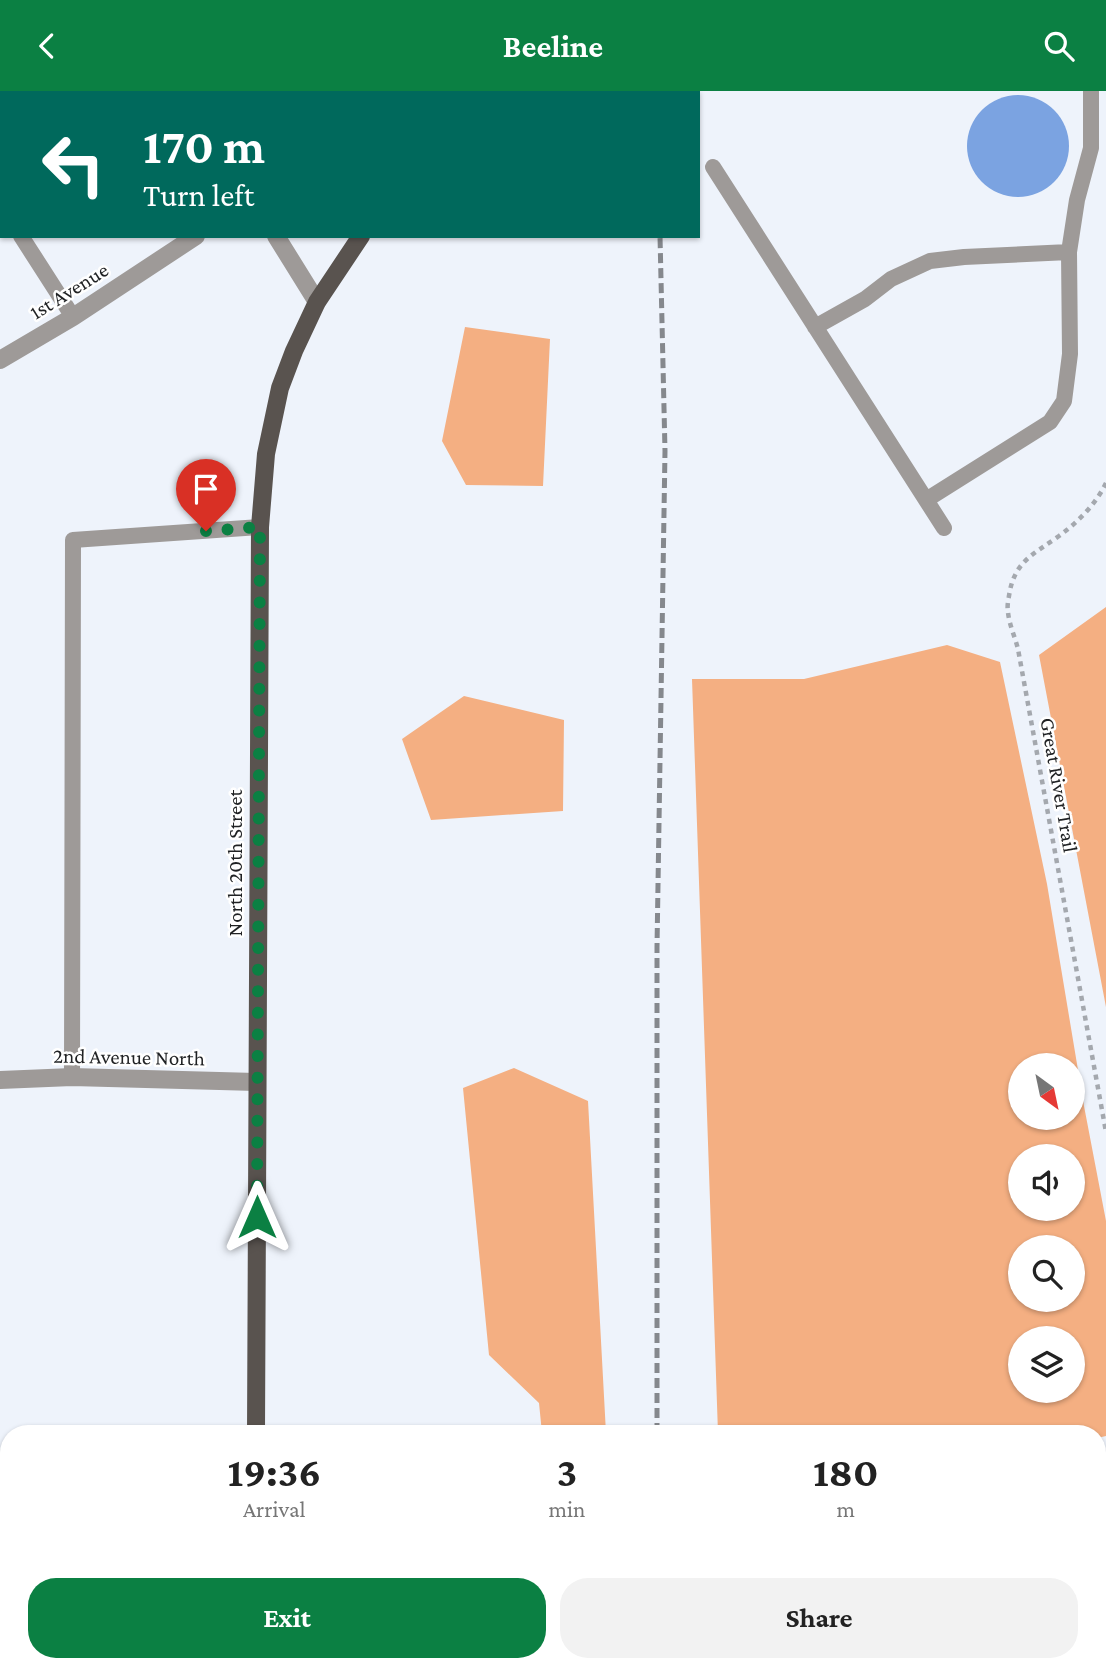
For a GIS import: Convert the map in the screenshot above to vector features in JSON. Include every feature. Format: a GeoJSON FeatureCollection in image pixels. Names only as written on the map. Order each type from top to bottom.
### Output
{"type":"FeatureCollection","features":[{"type":"Feature","properties":{"kind":"main road","name":"North 20th Street"},"geometry":{"type":"LineString","coordinates":[[256,1425],[260,527],[266,454],[280,388],[294,351],[317,302],[360,238]]}},
{"type":"Feature","properties":{"kind":"street","name":"1st Avenue"},"geometry":{"type":"LineString","coordinates":[[0,360],[73,317],[193,238]]}},
{"type":"Feature","properties":{"kind":"street"},"geometry":{"type":"LineString","coordinates":[[277,238],[317,302]]}},
{"type":"Feature","properties":{"kind":"street","name":"2nd Avenue North"},"geometry":{"type":"LineString","coordinates":[[0,1080],[72,1077],[257,1082]]}},
{"type":"Feature","properties":{"kind":"lane"},"geometry":{"type":"LineString","coordinates":[[926,500],[1050,422],[1064,401],[1070,354],[1069,252],[1077,200],[1091,148],[1091,91]]}},
{"type":"Feature","properties":{"kind":"lane"},"geometry":{"type":"LineString","coordinates":[[713,167],[944,528]]}},
{"type":"Feature","properties":{"kind":"lane"},"geometry":{"type":"LineString","coordinates":[[22,238],[73,317]]}},
{"type":"Feature","properties":{"kind":"lane"},"geometry":{"type":"LineString","coordinates":[[815,327],[865,299],[891,279],[930,261],[1069,252]]}},
{"type":"Feature","properties":{"kind":"lane"},"geometry":{"type":"LineString","coordinates":[[72,1077],[73,540],[260,527]]}},
{"type":"Feature","properties":{"kind":"path","name":"Great River Trail"},"geometry":{"type":"LineString","coordinates":[[1106,483],[1084,514],[1019,566],[1011,584],[1007,610],[1018,649],[1106,1132]]}},
{"type":"Feature","properties":{"kind":"shaded area"},"geometry":{"type":"Polygon","coordinates":[[[465,327],[550,339],[543,486],[466,485],[442,441],[465,327]]]}},
{"type":"Feature","properties":{"kind":"shaded area"},"geometry":{"type":"Polygon","coordinates":[[[1106,607],[1106,1007],[1039,655],[1106,607]]]}},
{"type":"Feature","properties":{"kind":"shaded area"},"geometry":{"type":"Polygon","coordinates":[[[947,645],[1000,662],[1047,884],[1075,1053],[1008,1053],[1008,1131],[1085,1131],[1085,1111],[1106,1221],[1106,1425],[718,1425],[692,679],[804,679],[947,645]]]}},
{"type":"Feature","properties":{"kind":"shaded area"},"geometry":{"type":"Polygon","coordinates":[[[464,696],[564,720],[563,811],[431,820],[402,739],[464,696]]]}},
{"type":"Feature","properties":{"kind":"shaded area"},"geometry":{"type":"Polygon","coordinates":[[[514,1068],[588,1101],[606,1425],[541,1425],[539,1403],[489,1355],[463,1088],[514,1068]]]}},
{"type":"Feature","properties":{"kind":"water"},"geometry":{"type":"Polygon","coordinates":[[[1018,95],[1038,99],[1054,110],[1065,126],[1069,146],[1065,166],[1054,182],[1038,193],[1018,197],[998,193],[982,182],[971,166],[967,146],[971,126],[982,110],[998,99],[1018,95]]]}},
{"type":"Feature","properties":{"kind":"railway"},"geometry":{"type":"LineString","coordinates":[[657,1425],[657,947],[665,451],[660,238]]}},
{"type":"Feature","properties":{"kind":"route"},"geometry":{"type":"LineString","coordinates":[[206,531],[260,527],[257,1217]]}}]}
